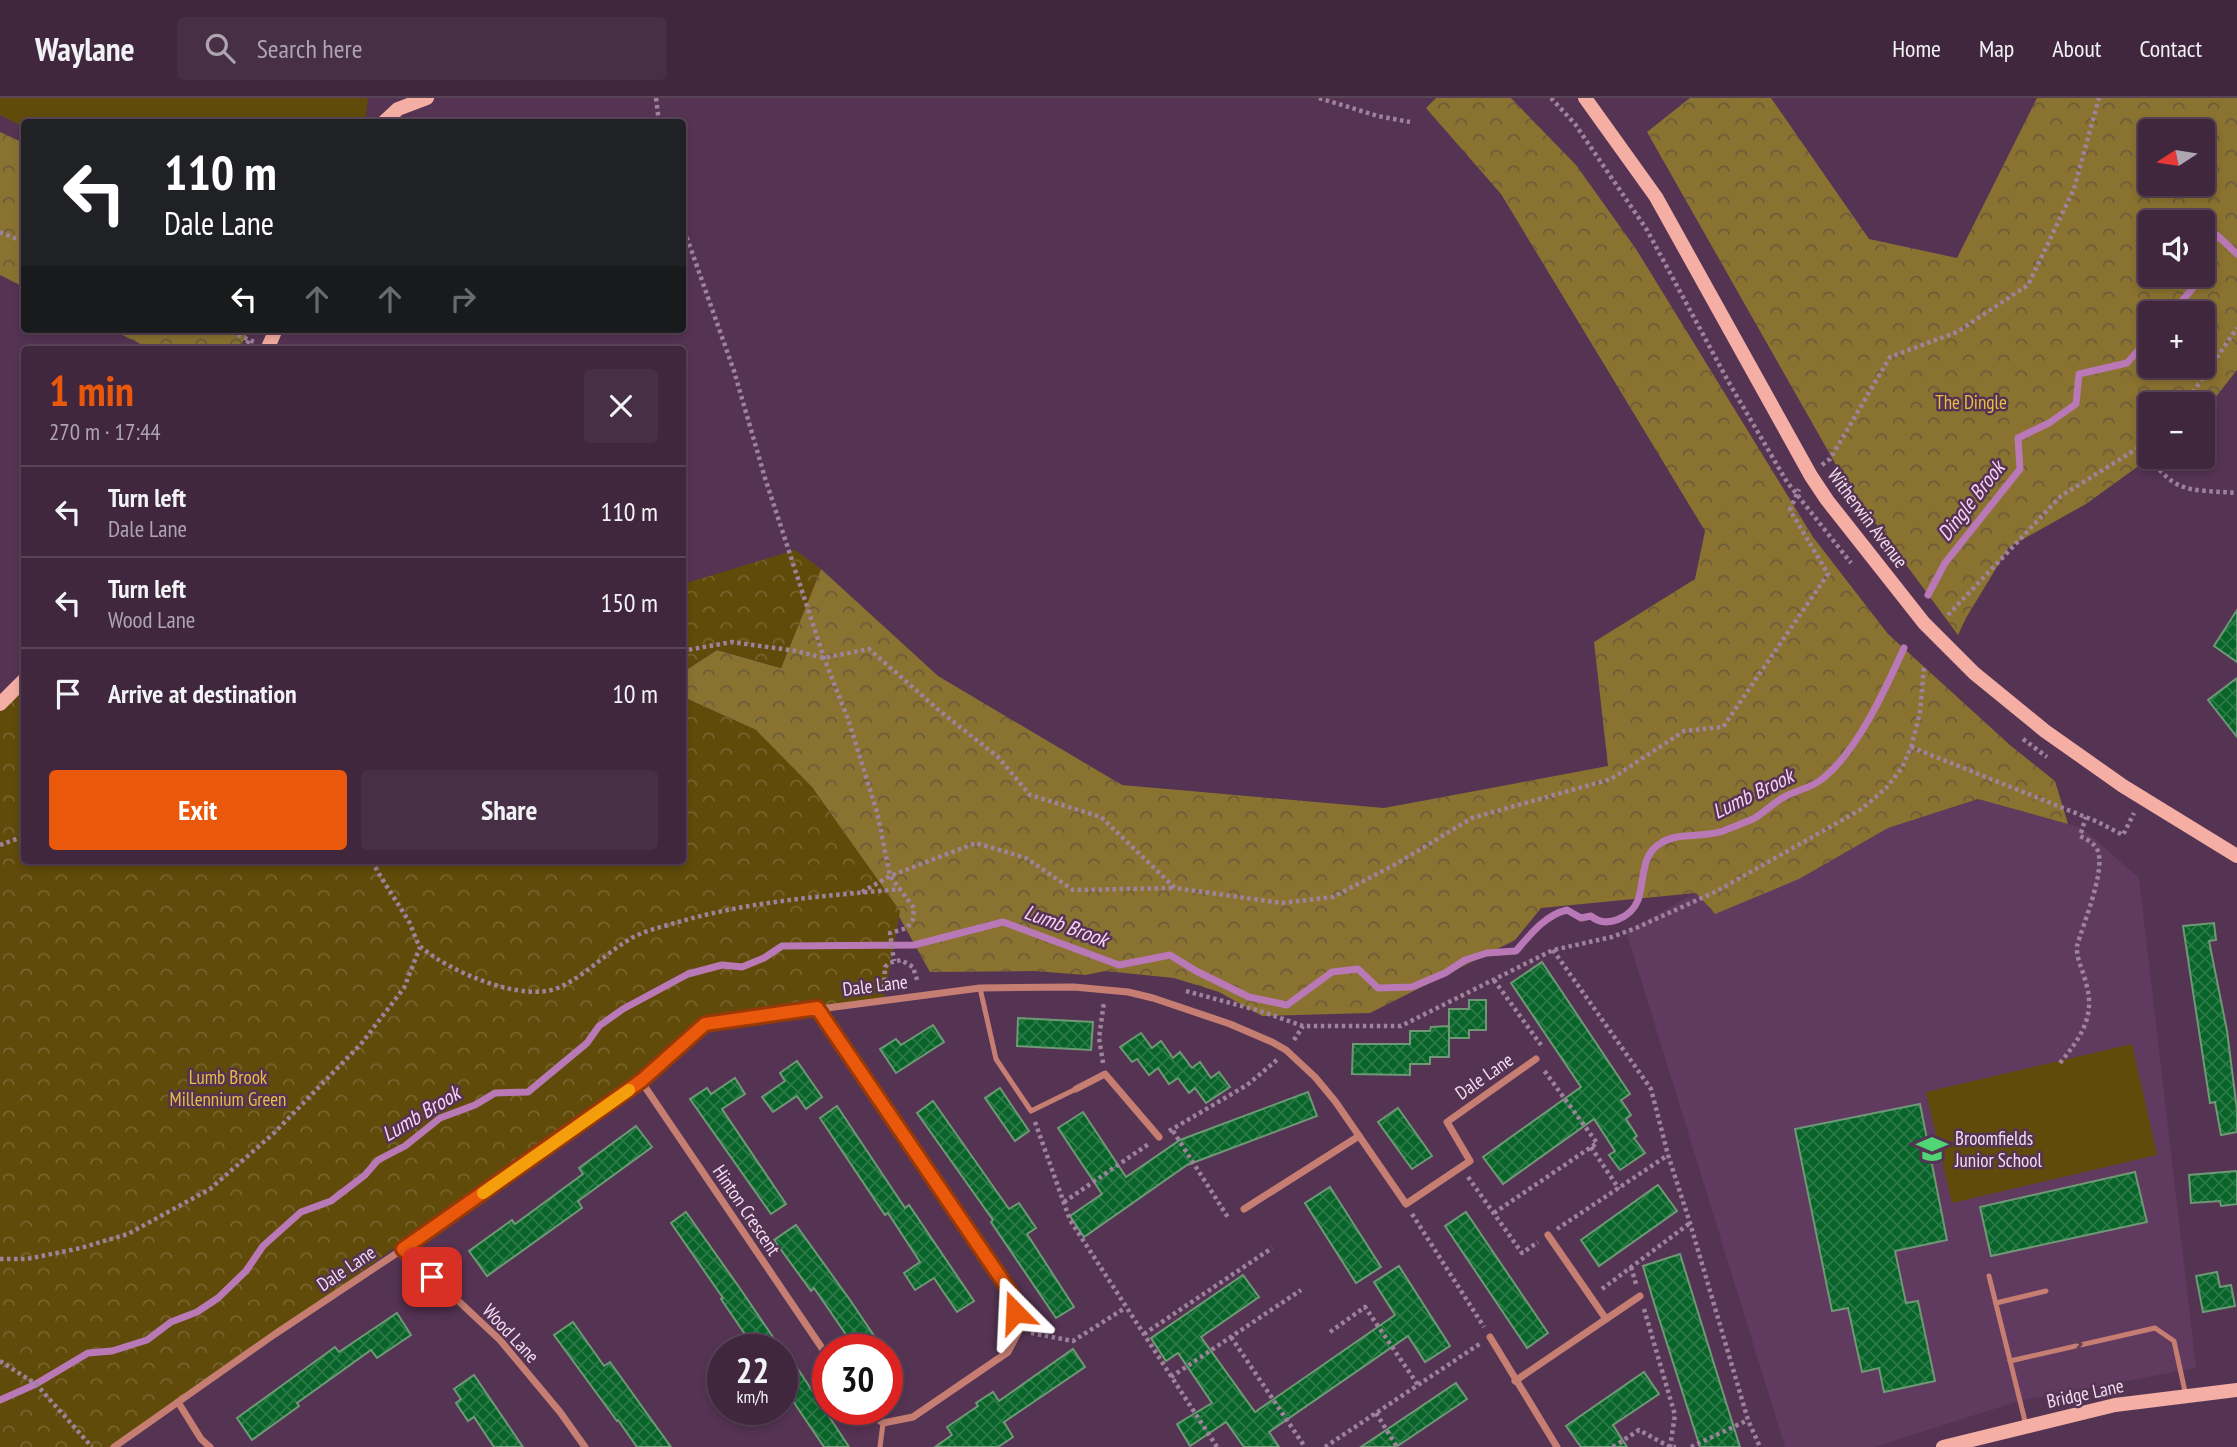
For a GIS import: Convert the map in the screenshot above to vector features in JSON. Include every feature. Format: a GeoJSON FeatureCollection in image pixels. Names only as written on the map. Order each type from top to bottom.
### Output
{"type":"FeatureCollection","features":[{"type":"Feature","properties":{"kind":"street"},"geometry":{"type":"LineString","coordinates":[[387,119],[398,109],[427,98]]}},
{"type":"Feature","properties":{"kind":"street","name":"Witherwin Avenue"},"geometry":{"type":"LineString","coordinates":[[1585,98],[1656,197],[1827,500],[1924,623],[1974,673],[2045,731],[2123,786],[2237,856]]}},
{"type":"Feature","properties":{"kind":"street"},"geometry":{"type":"LineString","coordinates":[[0,704],[21,683]]}},
{"type":"Feature","properties":{"kind":"street","name":"Dale Lane"},"geometry":{"type":"LineString","coordinates":[[114,1447],[275,1334],[403,1249],[641,1081],[705,1024],[980,988],[1074,986],[1128,992],[1153,998],[1230,1024],[1286,1051],[1315,1077],[1406,1204]]}},
{"type":"Feature","properties":{"kind":"street"},"geometry":{"type":"LineString","coordinates":[[817,1008],[1011,1293],[1019,1331],[1008,1352],[913,1417],[903,1419]]}},
{"type":"Feature","properties":{"kind":"street","name":"Dale Lane"},"geometry":{"type":"LineString","coordinates":[[1461,1168],[1470,1161],[1447,1122],[1536,1059]]}},
{"type":"Feature","properties":{"kind":"street"},"geometry":{"type":"LineString","coordinates":[[1076,1089],[1105,1074],[1159,1137]]}},
{"type":"Feature","properties":{"kind":"street","name":"Hinton Crescent"},"geometry":{"type":"LineString","coordinates":[[641,1081],[812,1334]]}},
{"type":"Feature","properties":{"kind":"street"},"geometry":{"type":"LineString","coordinates":[[1244,1209],[1359,1136]]}},
{"type":"Feature","properties":{"kind":"street"},"geometry":{"type":"LineString","coordinates":[[1406,1204],[1461,1168]]}},
{"type":"Feature","properties":{"kind":"street"},"geometry":{"type":"LineString","coordinates":[[1548,1235],[1606,1319]]}},
{"type":"Feature","properties":{"kind":"street","name":"Wood Lane"},"geometry":{"type":"LineString","coordinates":[[403,1249],[500,1340],[560,1412],[585,1447]]}},
{"type":"Feature","properties":{"kind":"street"},"geometry":{"type":"LineString","coordinates":[[1515,1381],[1640,1296]]}},
{"type":"Feature","properties":{"kind":"street"},"geometry":{"type":"LineString","coordinates":[[1490,1337],[1556,1447]]}},
{"type":"Feature","properties":{"kind":"street","name":"Bridge Lane"},"geometry":{"type":"LineString","coordinates":[[1943,1447],[2115,1405],[2237,1390]]}},
{"type":"Feature","properties":{"kind":"street"},"geometry":{"type":"LineString","coordinates":[[178,1402],[201,1439],[210,1447]]}},
{"type":"Feature","properties":{"kind":"lane"},"geometry":{"type":"LineString","coordinates":[[980,988],[996,1059],[1031,1111],[1076,1089]]}},
{"type":"Feature","properties":{"kind":"lane"},"geometry":{"type":"LineString","coordinates":[[1989,1276],[2026,1425]]}},
{"type":"Feature","properties":{"kind":"lane"},"geometry":{"type":"LineString","coordinates":[[1996,1303],[2046,1291]]}},
{"type":"Feature","properties":{"kind":"lane"},"geometry":{"type":"LineString","coordinates":[[2010,1361],[2155,1328],[2174,1341],[2186,1396]]}},
{"type":"Feature","properties":{"kind":"lane"},"geometry":{"type":"LineString","coordinates":[[880,1447],[883,1425]]}},
{"type":"Feature","properties":{"kind":"path"},"geometry":{"type":"LineString","coordinates":[[656,98],[659,119]]}},
{"type":"Feature","properties":{"kind":"path"},"geometry":{"type":"LineString","coordinates":[[1319,98],[1378,116],[1410,122]]}},
{"type":"Feature","properties":{"kind":"path"},"geometry":{"type":"LineString","coordinates":[[861,893],[890,876],[976,843],[1026,858],[1073,890],[1175,888],[1282,903],[1333,897],[1396,864],[1472,818],[1611,779],[1684,731],[1723,727],[1828,574],[1790,510],[1795,493],[1830,458],[1890,357],[1957,332],[2028,285],[2074,189],[2099,98]]}},
{"type":"Feature","properties":{"kind":"path"},"geometry":{"type":"LineString","coordinates":[[0,232],[21,241]]}},
{"type":"Feature","properties":{"kind":"path"},"geometry":{"type":"LineString","coordinates":[[686,235],[734,371],[765,478],[824,658],[848,719],[869,786],[890,876],[914,908],[914,919],[907,928],[890,933],[894,961]]}},
{"type":"Feature","properties":{"kind":"path"},"geometry":{"type":"LineString","coordinates":[[2193,392],[2237,328]]}},
{"type":"Feature","properties":{"kind":"path"},"geometry":{"type":"LineString","coordinates":[[234,333],[261,346]]}},
{"type":"Feature","properties":{"kind":"path"},"geometry":{"type":"LineString","coordinates":[[246,346],[249,340]]}},
{"type":"Feature","properties":{"kind":"path"},"geometry":{"type":"LineString","coordinates":[[1948,615],[2061,496],[2138,449]]}},
{"type":"Feature","properties":{"kind":"path"},"geometry":{"type":"LineString","coordinates":[[2158,469],[2176,485],[2194,490],[2237,493]]}},
{"type":"Feature","properties":{"kind":"path"},"geometry":{"type":"LineString","coordinates":[[686,650],[732,642],[824,658],[869,649],[998,757],[1030,795],[1101,817],[1175,888]]}},
{"type":"Feature","properties":{"kind":"path"},"geometry":{"type":"LineString","coordinates":[[1294,1041],[1303,1026],[1401,1026],[1553,950],[1612,937],[1717,891],[1838,823],[1863,808],[1886,788],[1902,768],[1920,713],[1924,666]]}},
{"type":"Feature","properties":{"kind":"path"},"geometry":{"type":"LineString","coordinates":[[1911,747],[2086,817],[2123,835],[2134,813]]}},
{"type":"Feature","properties":{"kind":"path"},"geometry":{"type":"LineString","coordinates":[[2060,1063],[2079,1039],[2089,1016],[2089,993],[2077,946],[2100,868],[2098,851],[2092,843],[2080,836],[2086,817]]}},
{"type":"Feature","properties":{"kind":"path"},"geometry":{"type":"LineString","coordinates":[[0,845],[21,837]]}},
{"type":"Feature","properties":{"kind":"path"},"geometry":{"type":"LineString","coordinates":[[374,864],[409,921],[420,947],[459,970],[493,984],[533,992],[559,988],[633,937],[673,923],[744,905],[901,889]]}},
{"type":"Feature","properties":{"kind":"path"},"geometry":{"type":"LineString","coordinates":[[0,1259],[27,1259],[81,1248],[128,1234],[210,1189],[274,1133],[361,1044],[404,988],[420,947]]}},
{"type":"Feature","properties":{"kind":"path"},"geometry":{"type":"LineString","coordinates":[[1553,950],[1651,1089],[1668,1155],[1748,1420],[1760,1447]]}},
{"type":"Feature","properties":{"kind":"path"},"geometry":{"type":"LineString","coordinates":[[884,999],[885,967],[894,961],[907,962],[917,975]]}},
{"type":"Feature","properties":{"kind":"path"},"geometry":{"type":"LineString","coordinates":[[1494,980],[1541,1045]]}},
{"type":"Feature","properties":{"kind":"path"},"geometry":{"type":"LineString","coordinates":[[1104,1000],[1099,1038],[1105,1074]]}},
{"type":"Feature","properties":{"kind":"path"},"geometry":{"type":"LineString","coordinates":[[1494,1213],[1597,1143],[1553,1083]]}},
{"type":"Feature","properties":{"kind":"path"},"geometry":{"type":"LineString","coordinates":[[1031,1111],[1070,1220],[1217,1447]]}},
{"type":"Feature","properties":{"kind":"path"},"geometry":{"type":"LineString","coordinates":[[1172,1129],[1228,1219]]}},
{"type":"Feature","properties":{"kind":"path"},"geometry":{"type":"LineString","coordinates":[[1591,1147],[1619,1189]]}},
{"type":"Feature","properties":{"kind":"path"},"geometry":{"type":"LineString","coordinates":[[1461,1168],[1521,1253],[1668,1155]]}},
{"type":"Feature","properties":{"kind":"path"},"geometry":{"type":"LineString","coordinates":[[1325,1447],[1490,1337],[1406,1204]]}},
{"type":"Feature","properties":{"kind":"path"},"geometry":{"type":"LineString","coordinates":[[1590,1297],[1690,1223]]}},
{"type":"Feature","properties":{"kind":"path"},"geometry":{"type":"LineString","coordinates":[[1143,1334],[1272,1248]]}},
{"type":"Feature","properties":{"kind":"path"},"geometry":{"type":"LineString","coordinates":[[1631,1267],[1675,1415],[1670,1447]]}},
{"type":"Feature","properties":{"kind":"path"},"geometry":{"type":"LineString","coordinates":[[1171,1377],[1301,1290]]}},
{"type":"Feature","properties":{"kind":"path"},"geometry":{"type":"LineString","coordinates":[[1330,1332],[1365,1307],[1418,1385]]}},
{"type":"Feature","properties":{"kind":"path"},"geometry":{"type":"LineString","coordinates":[[1019,1331],[1073,1340],[1125,1308]]}},
{"type":"Feature","properties":{"kind":"path"},"geometry":{"type":"LineString","coordinates":[[1231,1337],[1305,1447]]}},
{"type":"Feature","properties":{"kind":"path"},"geometry":{"type":"LineString","coordinates":[[0,1361],[36,1384],[92,1447]]}},
{"type":"Feature","properties":{"kind":"path"},"geometry":{"type":"LineString","coordinates":[[1376,1413],[1397,1447]]}},
{"type":"Feature","properties":{"kind":"path"},"geometry":{"type":"LineString","coordinates":[[1691,1447],[1748,1420]]}},
{"type":"Feature","properties":{"kind":"path"},"geometry":{"type":"LineString","coordinates":[[1614,1447],[1639,1430],[1670,1447],[1676,1447]]}},
{"type":"Feature","properties":{"kind":"shaded area","name":"Broomfields Junior School"},"geometry":{"type":"Polygon","coordinates":[[[1978,799],[2082,828],[2139,878],[2196,1368],[2019,1401],[1874,1447],[1785,1447],[1626,931],[1696,893],[1714,914],[1799,879],[1888,828],[1978,799]]]}},
{"type":"Feature","properties":{"kind":"green space"},"geometry":{"type":"Polygon","coordinates":[[[0,98],[368,98],[364,119],[21,119],[21,126],[0,115],[0,98]]]}},
{"type":"Feature","properties":{"kind":"green space"},"geometry":{"type":"Polygon","coordinates":[[[1436,98],[1511,98],[1576,165],[1636,249],[1813,537],[1888,634],[2011,746],[2055,781],[2068,824],[1978,799],[1888,828],[1799,879],[1715,914],[1696,893],[1541,908],[1515,940],[1370,1013],[1262,1016],[1219,992],[1174,978],[1105,971],[1086,975],[1034,971],[930,972],[896,911],[756,730],[686,698],[686,670],[717,650],[781,668],[821,569],[938,676],[1122,785],[1384,808],[1608,766],[1594,642],[1695,579],[1705,531],[1501,194],[1426,108],[1436,98]]]}},
{"type":"Feature","properties":{"kind":"green space","name":"The Dingle"},"geometry":{"type":"Polygon","coordinates":[[[1690,98],[1771,98],[1869,239],[1957,258],[2037,98],[2237,98],[2237,370],[2215,398],[2215,392],[2138,392],[2138,466],[2086,504],[2009,547],[1958,635],[1848,486],[1647,132],[1690,98]]]}},
{"type":"Feature","properties":{"kind":"green space"},"geometry":{"type":"Polygon","coordinates":[[[0,132],[21,142],[21,286],[0,275],[0,132]]]}},
{"type":"Feature","properties":{"kind":"green space"},"geometry":{"type":"Polygon","coordinates":[[[118,333],[247,333],[241,346],[145,346],[118,333]]]}},
{"type":"Feature","properties":{"kind":"green space"},"geometry":{"type":"Polygon","coordinates":[[[795,550],[821,569],[781,668],[717,650],[686,670],[686,583],[795,550]]]}},
{"type":"Feature","properties":{"kind":"green space","name":"Lumb Brook Millennium Green"},"geometry":{"type":"Polygon","coordinates":[[[21,681],[21,864],[686,864],[686,698],[756,730],[812,787],[900,911],[884,999],[705,1024],[114,1447],[0,1447],[0,702],[21,681]]]}},
{"type":"Feature","properties":{"kind":"green space"},"geometry":{"type":"Polygon","coordinates":[[[2132,1044],[2157,1155],[1952,1203],[1926,1092],[2132,1044]]]}},
{"type":"Feature","properties":{"kind":"building"},"geometry":{"type":"Polygon","coordinates":[[[2237,610],[2237,662],[2214,646],[2237,610]]]}},
{"type":"Feature","properties":{"kind":"building"},"geometry":{"type":"Polygon","coordinates":[[[2237,678],[2237,737],[2208,700],[2237,678]]]}},
{"type":"Feature","properties":{"kind":"building"},"geometry":{"type":"Polygon","coordinates":[[[2214,923],[2216,940],[2209,941],[2227,1031],[2237,1110],[2237,1132],[2221,1135],[2215,1102],[2210,1103],[2183,926],[2214,923]]]}},
{"type":"Feature","properties":{"kind":"building"},"geometry":{"type":"Polygon","coordinates":[[[1542,962],[1630,1094],[1621,1100],[1631,1115],[1626,1119],[1637,1136],[1634,1138],[1645,1153],[1620,1170],[1609,1155],[1615,1151],[1594,1119],[1503,1184],[1483,1157],[1581,1087],[1511,983],[1542,962]]]}},
{"type":"Feature","properties":{"kind":"building"},"geometry":{"type":"Polygon","coordinates":[[[1469,1000],[1486,1000],[1486,1030],[1469,1030],[1469,1038],[1449,1038],[1449,1009],[1469,1009],[1469,1000]]]}},
{"type":"Feature","properties":{"kind":"building"},"geometry":{"type":"Polygon","coordinates":[[[1018,1018],[1093,1022],[1091,1050],[1017,1046],[1018,1018]]]}},
{"type":"Feature","properties":{"kind":"building"},"geometry":{"type":"Polygon","coordinates":[[[933,1025],[944,1042],[896,1073],[880,1049],[896,1039],[901,1045],[933,1025]]]}},
{"type":"Feature","properties":{"kind":"building"},"geometry":{"type":"Polygon","coordinates":[[[1449,1026],[1449,1057],[1430,1057],[1430,1064],[1410,1064],[1410,1075],[1352,1074],[1353,1044],[1410,1044],[1410,1031],[1430,1031],[1431,1027],[1449,1026]]]}},
{"type":"Feature","properties":{"kind":"building"},"geometry":{"type":"Polygon","coordinates":[[[1141,1033],[1152,1048],[1161,1041],[1173,1058],[1180,1052],[1192,1068],[1200,1062],[1211,1078],[1219,1072],[1230,1087],[1206,1103],[1195,1088],[1189,1093],[1178,1078],[1169,1084],[1158,1068],[1149,1075],[1137,1059],[1132,1062],[1120,1047],[1141,1033]]]}},
{"type":"Feature","properties":{"kind":"building"},"geometry":{"type":"Polygon","coordinates":[[[797,1061],[822,1097],[806,1109],[797,1096],[773,1112],[762,1097],[785,1081],[780,1073],[797,1061]]]}},
{"type":"Feature","properties":{"kind":"building"},"geometry":{"type":"Polygon","coordinates":[[[735,1078],[745,1094],[722,1109],[786,1204],[771,1214],[690,1099],[707,1088],[711,1094],[735,1078]]]}},
{"type":"Feature","properties":{"kind":"building"},"geometry":{"type":"Polygon","coordinates":[[[1000,1088],[1029,1131],[1015,1141],[985,1098],[1000,1088]]]}},
{"type":"Feature","properties":{"kind":"building"},"geometry":{"type":"Polygon","coordinates":[[[1308,1092],[1317,1116],[1187,1165],[1084,1237],[1070,1216],[1102,1194],[1058,1128],[1083,1112],[1126,1177],[1180,1140],[1308,1092]]]}},
{"type":"Feature","properties":{"kind":"building"},"geometry":{"type":"Polygon","coordinates":[[[933,1101],[1009,1209],[1019,1203],[1036,1228],[1027,1234],[1074,1307],[1056,1318],[991,1222],[993,1220],[917,1113],[933,1101]]]}},
{"type":"Feature","properties":{"kind":"building"},"geometry":{"type":"Polygon","coordinates":[[[1920,1104],[1947,1240],[1895,1251],[1906,1303],[1918,1301],[1935,1381],[1884,1392],[1879,1368],[1862,1372],[1848,1308],[1832,1311],[1795,1129],[1920,1104]]]}},
{"type":"Feature","properties":{"kind":"building"},"geometry":{"type":"Polygon","coordinates":[[[837,1106],[905,1208],[909,1205],[974,1301],[957,1312],[934,1278],[915,1290],[904,1273],[920,1262],[820,1118],[837,1106]]]}},
{"type":"Feature","properties":{"kind":"building"},"geometry":{"type":"Polygon","coordinates":[[[1398,1108],[1432,1156],[1412,1169],[1378,1122],[1398,1108]]]}},
{"type":"Feature","properties":{"kind":"building"},"geometry":{"type":"Polygon","coordinates":[[[636,1126],[652,1147],[578,1201],[582,1208],[487,1276],[469,1251],[512,1220],[515,1224],[583,1174],[579,1168],[636,1126]]]}},
{"type":"Feature","properties":{"kind":"building"},"geometry":{"type":"Polygon","coordinates":[[[2237,1171],[2237,1204],[2221,1206],[2220,1201],[2191,1203],[2189,1175],[2237,1171]]]}},
{"type":"Feature","properties":{"kind":"building"},"geometry":{"type":"Polygon","coordinates":[[[2135,1172],[2147,1222],[1991,1256],[1980,1207],[2135,1172]]]}},
{"type":"Feature","properties":{"kind":"building"},"geometry":{"type":"Polygon","coordinates":[[[1658,1185],[1677,1211],[1599,1266],[1581,1240],[1658,1185]]]}},
{"type":"Feature","properties":{"kind":"building"},"geometry":{"type":"Polygon","coordinates":[[[1330,1187],[1381,1267],[1356,1283],[1305,1203],[1330,1187]]]}},
{"type":"Feature","properties":{"kind":"building"},"geometry":{"type":"Polygon","coordinates":[[[686,1212],[771,1334],[745,1334],[671,1223],[686,1212]]]}},
{"type":"Feature","properties":{"kind":"building"},"geometry":{"type":"Polygon","coordinates":[[[1466,1212],[1548,1333],[1527,1348],[1445,1226],[1466,1212]]]}},
{"type":"Feature","properties":{"kind":"building"},"geometry":{"type":"Polygon","coordinates":[[[796,1225],[873,1334],[846,1334],[814,1288],[811,1291],[774,1240],[796,1225]]]}},
{"type":"Feature","properties":{"kind":"building"},"geometry":{"type":"Polygon","coordinates":[[[1680,1254],[1740,1447],[1700,1447],[1655,1306],[1643,1266],[1680,1254]]]}},
{"type":"Feature","properties":{"kind":"building"},"geometry":{"type":"Polygon","coordinates":[[[1399,1266],[1450,1346],[1425,1362],[1408,1336],[1269,1432],[1279,1447],[1244,1447],[1226,1422],[1190,1446],[1177,1424],[1212,1403],[1178,1353],[1166,1361],[1151,1338],[1243,1275],[1259,1297],[1201,1337],[1255,1412],[1395,1315],[1374,1282],[1399,1266]]]}},
{"type":"Feature","properties":{"kind":"building"},"geometry":{"type":"Polygon","coordinates":[[[2217,1272],[2220,1287],[2231,1285],[2235,1306],[2203,1312],[2196,1276],[2217,1272]]]}},
{"type":"Feature","properties":{"kind":"building"},"geometry":{"type":"Polygon","coordinates":[[[397,1313],[411,1335],[377,1358],[371,1350],[297,1403],[299,1406],[252,1440],[237,1418],[335,1347],[339,1352],[397,1313]]]}},
{"type":"Feature","properties":{"kind":"building"},"geometry":{"type":"Polygon","coordinates":[[[573,1322],[604,1366],[610,1362],[671,1447],[637,1447],[554,1335],[573,1322]]]}},
{"type":"Feature","properties":{"kind":"building"},"geometry":{"type":"Polygon","coordinates":[[[1073,1349],[1085,1367],[1004,1422],[1013,1437],[998,1447],[935,1447],[952,1435],[947,1427],[978,1406],[976,1403],[993,1392],[999,1401],[1073,1349]]]}},
{"type":"Feature","properties":{"kind":"building"},"geometry":{"type":"Polygon","coordinates":[[[798,1369],[812,1390],[812,1425],[835,1425],[849,1447],[824,1447],[798,1408],[798,1369]]]}},
{"type":"Feature","properties":{"kind":"building"},"geometry":{"type":"Polygon","coordinates":[[[1644,1372],[1659,1394],[1613,1425],[1627,1447],[1581,1447],[1566,1426],[1644,1372]]]}},
{"type":"Feature","properties":{"kind":"building"},"geometry":{"type":"Polygon","coordinates":[[[474,1375],[523,1447],[494,1447],[474,1417],[468,1421],[456,1403],[461,1399],[454,1389],[474,1375]]]}},
{"type":"Feature","properties":{"kind":"building"},"geometry":{"type":"Polygon","coordinates":[[[1456,1383],[1467,1399],[1445,1414],[1396,1447],[1361,1447],[1456,1383]]]}},
{"type":"Feature","properties":{"kind":"waterway","name":"Dingle Brook"},"geometry":{"type":"LineString","coordinates":[[2215,239],[2217,235],[2237,254]]}},
{"type":"Feature","properties":{"kind":"waterway","name":"Dingle Brook"},"geometry":{"type":"LineString","coordinates":[[2182,301],[2193,287]]}},
{"type":"Feature","properties":{"kind":"waterway","name":"Dingle Brook"},"geometry":{"type":"LineString","coordinates":[[1928,595],[1945,563],[2020,469],[2018,438],[2049,423],[2076,404],[2079,374],[2127,363],[2138,351]]}},
{"type":"Feature","properties":{"kind":"waterway","name":"Lumb Brook"},"geometry":{"type":"LineString","coordinates":[[0,1400],[36,1384],[88,1353],[112,1351],[147,1340],[171,1322],[197,1312],[218,1298],[246,1271],[263,1246],[301,1212],[331,1201],[365,1175],[378,1160],[405,1146],[440,1118],[475,1105],[495,1093],[528,1092],[587,1043],[599,1026],[623,1009],[688,974],[722,965],[742,967],[764,958],[782,946],[914,945],[1003,922],[1119,965],[1170,955],[1249,997],[1287,1005],[1332,972],[1358,969],[1378,988],[1412,987],[1445,973],[1465,960],[1487,953],[1516,951],[1545,921],[1567,910],[1581,918],[1591,916],[1604,922],[1618,920],[1635,906],[1646,861],[1654,848],[1661,843],[1675,837],[1723,831],[1753,819],[1784,797],[1818,782],[1835,767],[1859,736],[1889,682],[1904,648]]}},
{"type":"Feature","properties":{"kind":"slow traffic"},"geometry":{"type":"LineString","coordinates":[[483,1193],[629,1090]]}},
{"type":"Feature","properties":{"kind":"place","name":"Broomfields Junior School"},"geometry":{"type":"Point","coordinates":[1932,1149]}},
{"type":"Feature","properties":{"kind":"route"},"geometry":{"type":"LineString","coordinates":[[432,1277],[403,1249],[641,1081],[705,1024],[817,1008],[1011,1293],[1015,1312]]}}]}
